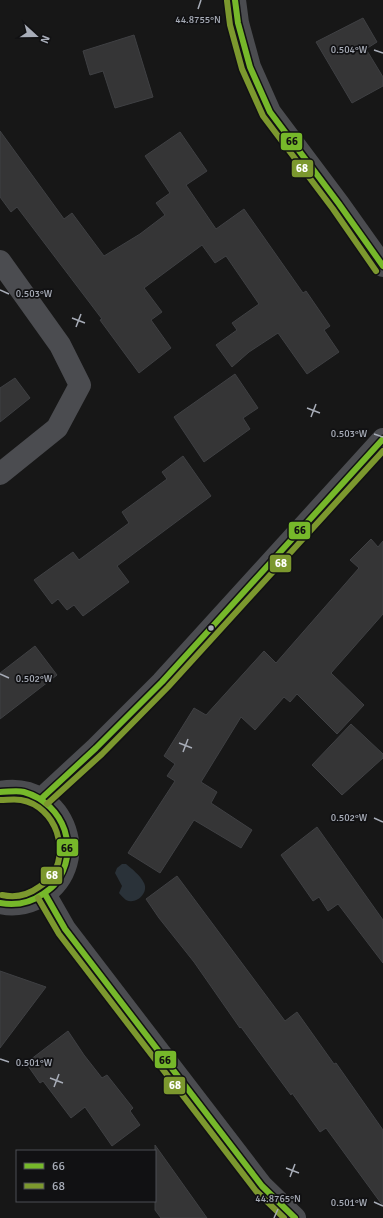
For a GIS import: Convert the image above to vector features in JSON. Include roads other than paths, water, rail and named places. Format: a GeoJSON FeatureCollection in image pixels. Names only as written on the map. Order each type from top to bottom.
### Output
{"type":"FeatureCollection","features":[{"type":"Feature","properties":{"kind":"street"},"geometry":{"type":"LineString","coordinates":[[235,0],[238,23],[250,67],[270,112],[340,204],[383,266]]}},
{"type":"Feature","properties":{"kind":"street"},"geometry":{"type":"LineString","coordinates":[[0,260],[60,345],[80,385],[57,428],[0,474]]}},
{"type":"Feature","properties":{"kind":"street"},"geometry":{"type":"LineString","coordinates":[[42,798],[96,748],[162,682],[383,439]]}},
{"type":"Feature","properties":{"kind":"street"},"geometry":{"type":"LineString","coordinates":[[0,792],[9,790],[26,792],[42,798],[56,811],[65,827],[69,845],[66,864],[58,881],[45,894],[27,903],[7,905],[0,903]]}},
{"type":"Feature","properties":{"kind":"street"},"geometry":{"type":"LineString","coordinates":[[45,894],[65,929],[262,1186],[294,1218]]}}]}
